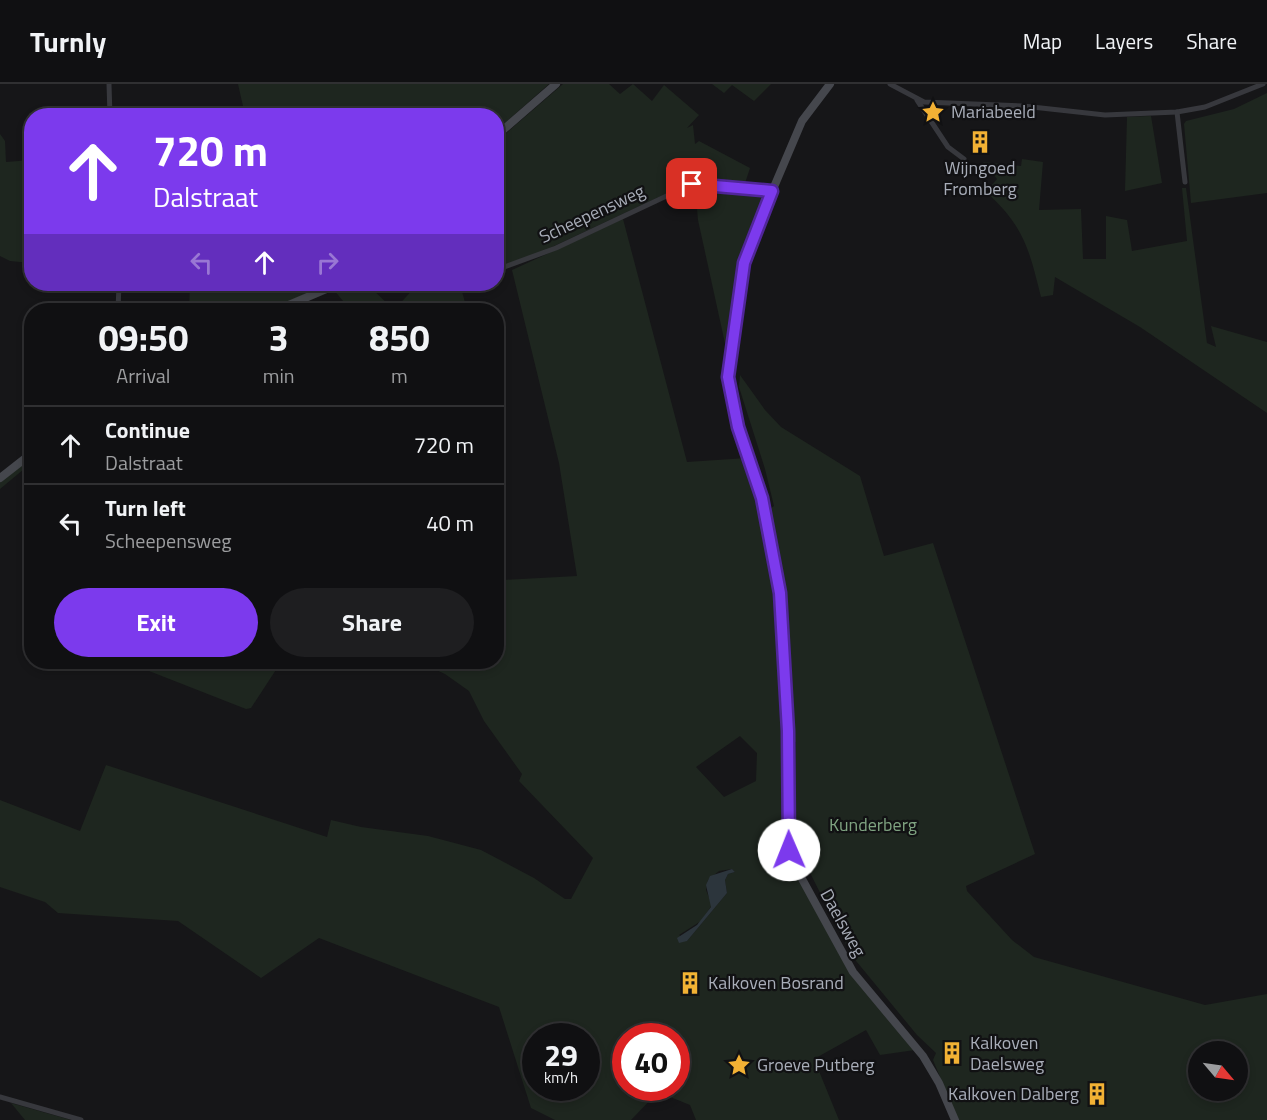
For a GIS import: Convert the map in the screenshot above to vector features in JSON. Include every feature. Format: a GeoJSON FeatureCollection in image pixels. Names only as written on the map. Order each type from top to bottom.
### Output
{"type":"FeatureCollection","features":[{"type":"Feature","properties":{"kind":"street"},"geometry":{"type":"LineString","coordinates":[[109,84],[110,108]]}},
{"type":"Feature","properties":{"kind":"street"},"geometry":{"type":"LineString","coordinates":[[504,128],[556,84]]}},
{"type":"Feature","properties":{"kind":"street","name":"Daelsweg"},"geometry":{"type":"LineString","coordinates":[[830,84],[802,121],[759,220],[744,263],[728,382],[738,427],[762,498],[779,586],[787,698],[789,853],[848,963],[923,1056],[941,1086],[955,1120]]}},
{"type":"Feature","properties":{"kind":"street"},"geometry":{"type":"LineString","coordinates":[[890,84],[917,100],[946,144],[964,159]]}},
{"type":"Feature","properties":{"kind":"street"},"geometry":{"type":"LineString","coordinates":[[917,100],[1023,106],[1095,115],[1177,112],[1219,103],[1263,84]]}},
{"type":"Feature","properties":{"kind":"street"},"geometry":{"type":"LineString","coordinates":[[1177,112],[1185,182]]}},
{"type":"Feature","properties":{"kind":"street","name":"Scheepensweg"},"geometry":{"type":"LineString","coordinates":[[504,267],[556,248],[692,184],[772,191]]}},
{"type":"Feature","properties":{"kind":"street"},"geometry":{"type":"LineString","coordinates":[[294,303],[322,291]]}},
{"type":"Feature","properties":{"kind":"street"},"geometry":{"type":"LineString","coordinates":[[0,478],[24,459]]}},
{"type":"Feature","properties":{"kind":"street"},"geometry":{"type":"LineString","coordinates":[[0,1097],[81,1120]]}},
{"type":"Feature","properties":{"kind":"green space"},"geometry":{"type":"Polygon","coordinates":[[[238,84],[549,84],[504,124],[504,108],[243,108],[238,84]]]}},
{"type":"Feature","properties":{"kind":"green space"},"geometry":{"type":"Polygon","coordinates":[[[563,84],[609,84],[620,94],[633,84],[652,101],[664,85],[699,115],[687,128],[693,125],[695,144],[699,141],[750,168],[744,186],[691,182],[537,254],[504,265],[504,135],[563,84]]]}},
{"type":"Feature","properties":{"kind":"green space"},"geometry":{"type":"Polygon","coordinates":[[[712,84],[771,84],[754,101],[732,85],[724,93],[712,84]]]}},
{"type":"Feature","properties":{"kind":"green space"},"geometry":{"type":"Polygon","coordinates":[[[1267,93],[1267,193],[1191,203],[1184,124],[1186,121],[1234,109],[1267,93]]]}},
{"type":"Feature","properties":{"kind":"green space"},"geometry":{"type":"Polygon","coordinates":[[[1151,116],[1162,183],[1125,191],[1127,117],[1151,116]]]}},
{"type":"Feature","properties":{"kind":"green space"},"geometry":{"type":"Polygon","coordinates":[[[0,134],[5,141],[6,162],[24,161],[24,262],[10,261],[0,256],[0,134]]]}},
{"type":"Feature","properties":{"kind":"green space"},"geometry":{"type":"Polygon","coordinates":[[[1022,159],[1043,162],[1039,210],[1081,209],[1083,259],[1106,259],[1106,216],[1127,220],[1132,251],[1187,241],[1182,188],[1186,188],[1207,343],[1216,347],[1211,326],[1267,342],[1267,413],[1140,327],[1055,277],[1053,295],[1041,297],[1033,265],[1023,239],[1009,216],[986,192],[997,179],[983,162],[1021,166],[1022,159]]]}},
{"type":"Feature","properties":{"kind":"green space"},"geometry":{"type":"Polygon","coordinates":[[[695,186],[766,195],[742,256],[728,357],[698,220],[695,186]]]}},
{"type":"Feature","properties":{"kind":"green space","name":"Kunderberg"},"geometry":{"type":"Polygon","coordinates":[[[623,219],[687,462],[747,458],[767,511],[774,506],[765,469],[739,387],[740,375],[765,410],[781,427],[860,476],[884,556],[933,543],[1035,854],[966,886],[967,891],[1012,940],[1034,957],[1205,1005],[1267,994],[1267,1120],[958,1120],[933,1060],[936,1053],[917,1035],[852,956],[800,853],[795,832],[796,742],[791,742],[792,822],[784,832],[783,849],[764,873],[786,857],[849,971],[915,1050],[880,1055],[866,1030],[814,1059],[839,1120],[696,1120],[690,1105],[680,1101],[690,1101],[690,1023],[612,1023],[612,1101],[649,1101],[631,1120],[555,1120],[531,1108],[529,1101],[600,1101],[600,1023],[522,1023],[522,1080],[499,1007],[319,938],[261,978],[178,921],[58,913],[45,902],[0,887],[0,800],[80,831],[106,765],[327,837],[331,820],[361,827],[428,836],[481,850],[534,878],[565,899],[571,899],[593,858],[519,781],[522,774],[484,721],[469,691],[434,669],[504,669],[504,580],[577,576],[559,463],[512,270],[623,219]],[[740,736],[696,767],[724,797],[756,781],[757,753],[740,736]],[[732,869],[719,871],[708,880],[706,890],[712,905],[701,921],[679,935],[687,941],[727,893],[725,880],[728,874],[735,872],[732,869]]]}},
{"type":"Feature","properties":{"kind":"green space"},"geometry":{"type":"Polygon","coordinates":[[[190,291],[312,291],[285,303],[189,303],[190,291]]]}},
{"type":"Feature","properties":{"kind":"green space"},"geometry":{"type":"Polygon","coordinates":[[[335,291],[374,291],[387,303],[345,303],[335,291]]]}},
{"type":"Feature","properties":{"kind":"green space"},"geometry":{"type":"Polygon","coordinates":[[[412,291],[462,291],[465,303],[400,303],[412,291]]]}},
{"type":"Feature","properties":{"kind":"green space"},"geometry":{"type":"Polygon","coordinates":[[[24,463],[24,469],[0,489],[0,482],[24,463]]]}},
{"type":"Feature","properties":{"kind":"green space"},"geometry":{"type":"Polygon","coordinates":[[[149,669],[276,669],[251,708],[246,709],[149,671],[149,669]]]}},
{"type":"Feature","properties":{"kind":"green space"},"geometry":{"type":"Polygon","coordinates":[[[11,1103],[71,1120],[25,1120],[11,1103]]]}},
{"type":"Feature","properties":{"kind":"shaded area"},"geometry":{"type":"Polygon","coordinates":[[[732,869],[735,872],[728,874],[725,880],[727,893],[687,941],[679,943],[677,938],[697,925],[711,907],[706,885],[710,876],[732,869]]]}},
{"type":"Feature","properties":{"kind":"place","name":"Mariabeeld"},"geometry":{"type":"Point","coordinates":[933,112]}},
{"type":"Feature","properties":{"kind":"place","name":"Wijngoed Fromberg"},"geometry":{"type":"Point","coordinates":[980,142]}},
{"type":"Feature","properties":{"kind":"place","name":"Kalkoven Bosrand"},"geometry":{"type":"Point","coordinates":[690,983]}},
{"type":"Feature","properties":{"kind":"place","name":"Kalkoven Daelsweg"},"geometry":{"type":"Point","coordinates":[952,1053]}},
{"type":"Feature","properties":{"kind":"place","name":"Groeve Putberg"},"geometry":{"type":"Point","coordinates":[739,1065]}},
{"type":"Feature","properties":{"kind":"place","name":"Kalkoven Dalberg"},"geometry":{"type":"Point","coordinates":[1097,1094]}},
{"type":"Feature","properties":{"kind":"route"},"geometry":{"type":"LineString","coordinates":[[692,184],[772,191],[755,228],[744,263],[728,377],[729,393],[738,427],[762,498],[780,593],[788,731],[789,850]]}}]}
